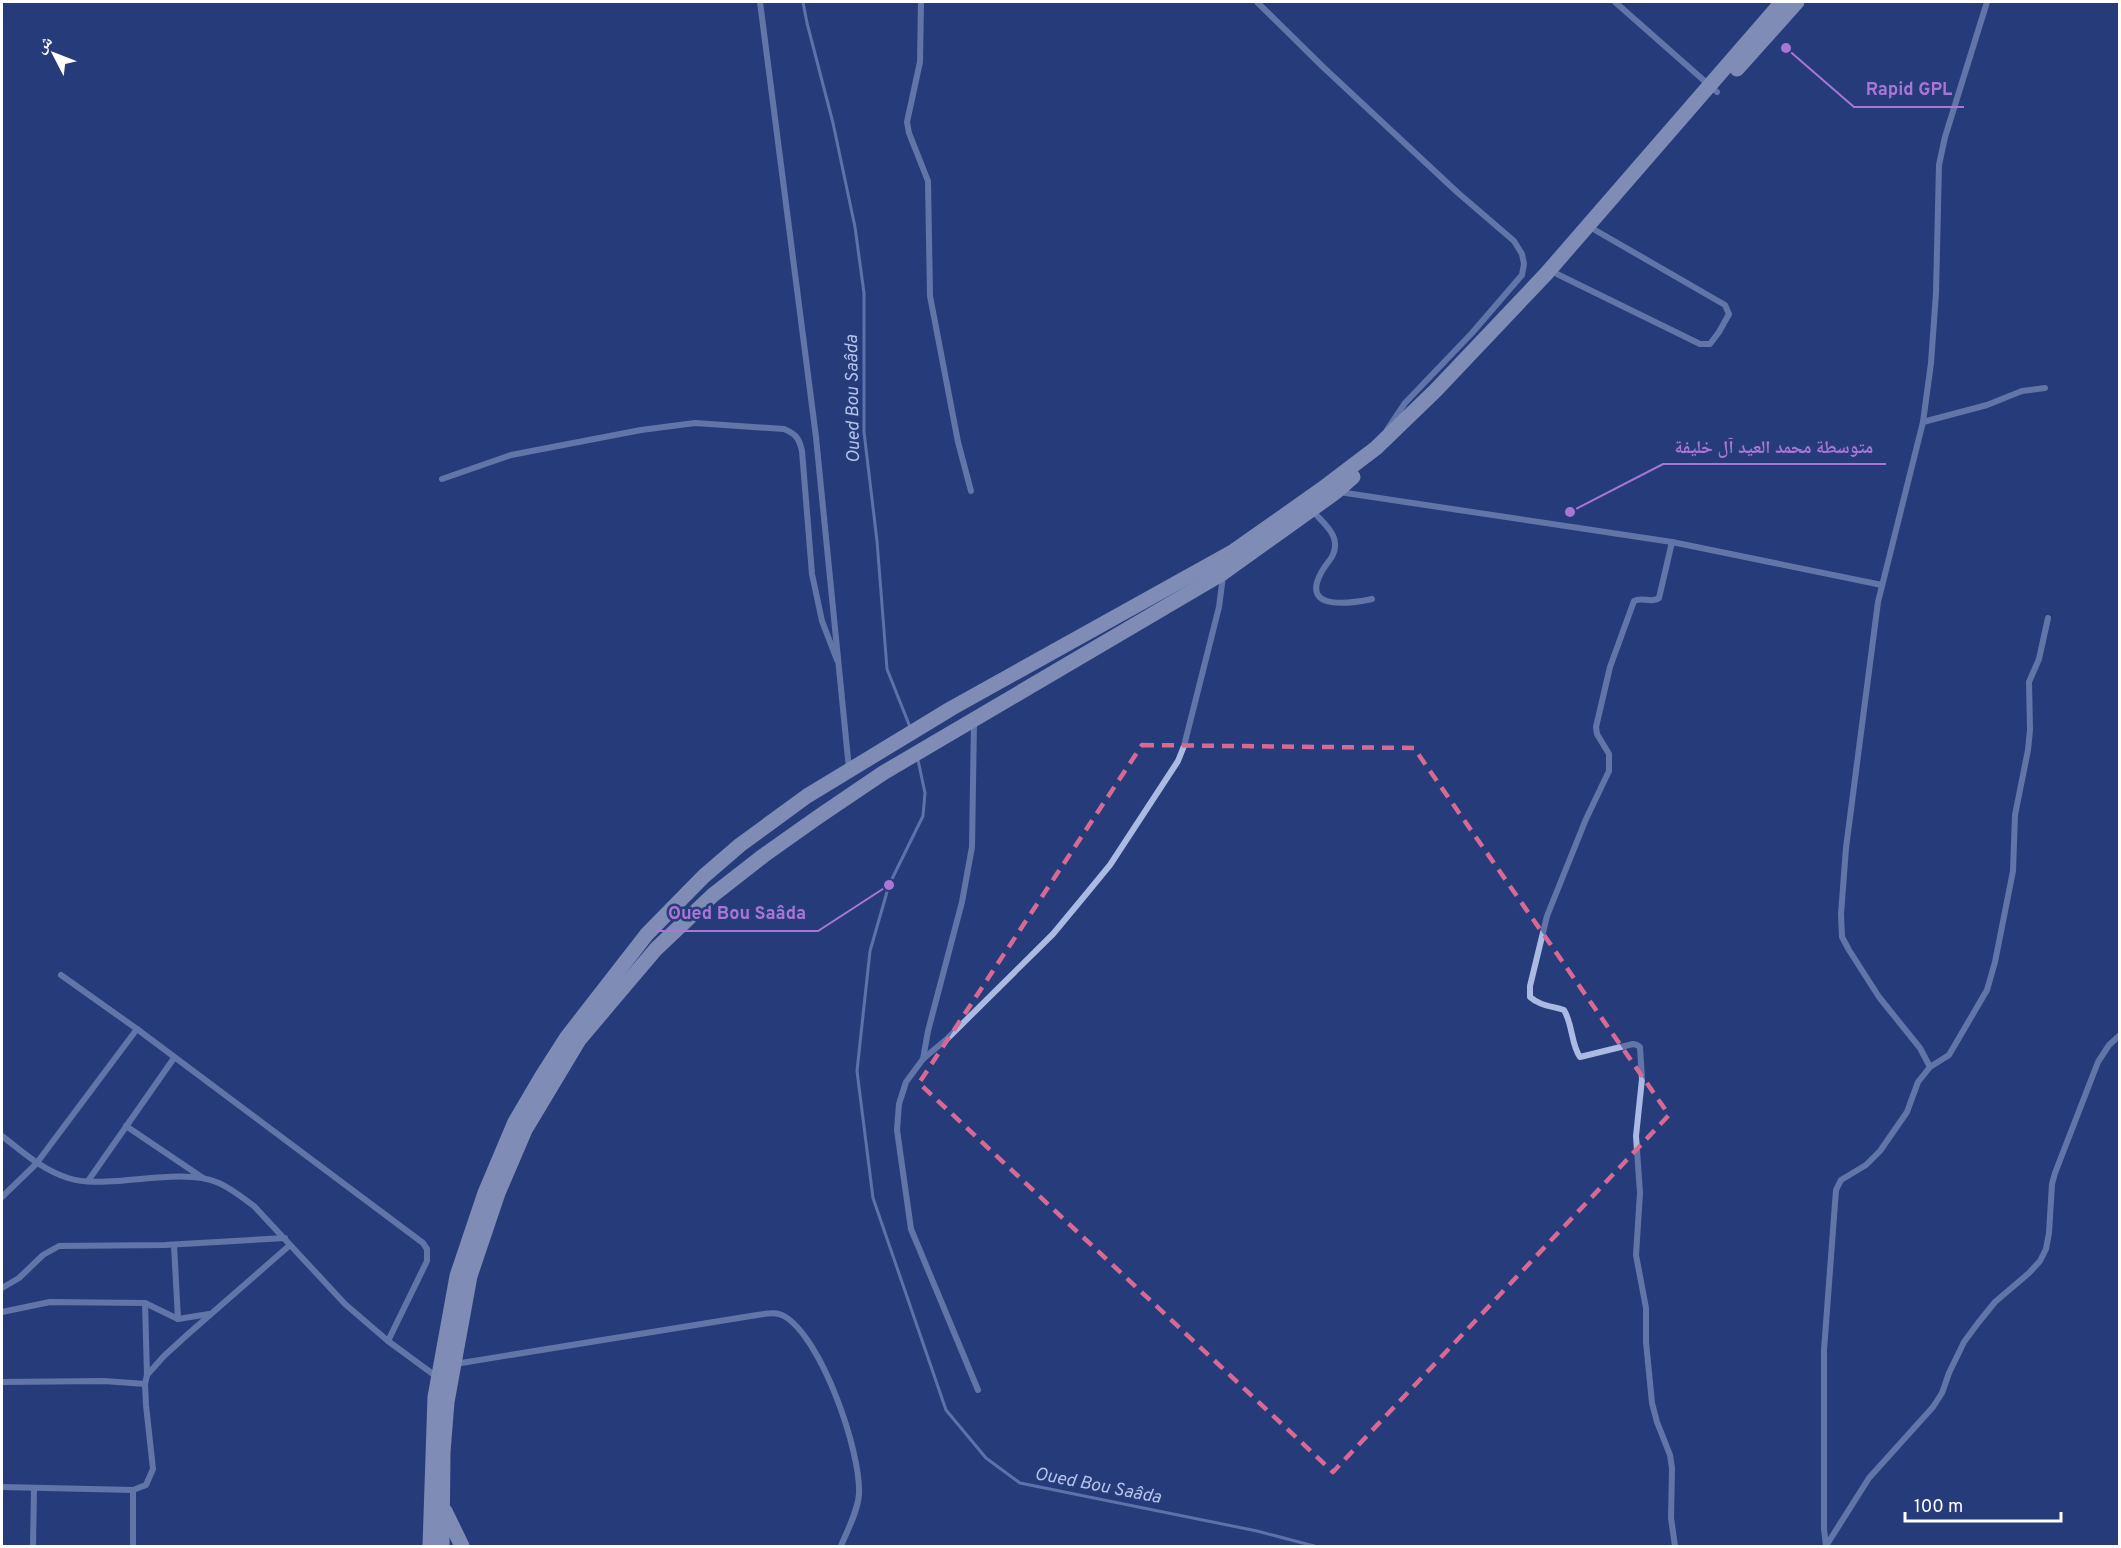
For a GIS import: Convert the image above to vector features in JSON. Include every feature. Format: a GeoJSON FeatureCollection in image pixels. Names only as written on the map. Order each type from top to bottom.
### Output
{"type":"FeatureCollection","features":[{"type":"Feature","properties":{"kind":"main road"},"geometry":{"type":"LineString","coordinates":[[430,1546],[435,1397],[457,1276],[485,1193],[515,1122],[567,1037],[647,934],[704,876],[740,845],[849,769],[952,708],[1234,551],[1329,490],[1398,439],[1557,274],[1714,88],[1782,2]]}},
{"type":"Feature","properties":{"kind":"main road"},"geometry":{"type":"LineString","coordinates":[[442,1546],[443,1452],[447,1402],[470,1276],[498,1193],[525,1130],[579,1040],[656,949],[713,895],[763,856],[883,773],[1223,573],[1311,510],[1329,490],[1436,390],[1546,274],[1714,88],[1797,2]]}},
{"type":"Feature","properties":{"kind":"main road"},"geometry":{"type":"LineString","coordinates":[[443,1504],[462,1546]]}},
{"type":"Feature","properties":{"kind":"street"},"geometry":{"type":"LineString","coordinates":[[760,2],[816,437],[849,769]]}},
{"type":"Feature","properties":{"kind":"street"},"geometry":{"type":"LineString","coordinates":[[921,2],[920,62],[907,122],[909,133],[928,181],[930,296],[958,442],[971,491]]}},
{"type":"Feature","properties":{"kind":"street"},"geometry":{"type":"LineString","coordinates":[[1257,2],[1457,192],[1514,241],[1522,254],[1524,264],[1522,275],[1472,333],[1405,403],[1376,447]]}},
{"type":"Feature","properties":{"kind":"street"},"geometry":{"type":"LineString","coordinates":[[1615,2],[1714,88]]}},
{"type":"Feature","properties":{"kind":"street"},"geometry":{"type":"LineString","coordinates":[[1930,1067],[1915,1041],[1879,997],[1842,937],[1841,914],[1845,848],[1878,602],[1923,422],[1931,363],[1939,165],[1945,137],[1987,2]]}},
{"type":"Feature","properties":{"kind":"street"},"geometry":{"type":"LineString","coordinates":[[1557,274],[1700,344],[1712,343],[1728,316],[1729,312],[1725,305],[1595,230]]}},
{"type":"Feature","properties":{"kind":"street"},"geometry":{"type":"LineString","coordinates":[[1923,422],[1988,405],[2022,392],[2045,388]]}},
{"type":"Feature","properties":{"kind":"street"},"geometry":{"type":"LineString","coordinates":[[442,479],[511,456],[641,430],[695,423],[784,429],[795,434],[800,441],[802,451],[812,574],[822,621],[840,670]]}},
{"type":"Feature","properties":{"kind":"street"},"geometry":{"type":"LineString","coordinates":[[1329,490],[1672,542],[1882,585]]}},
{"type":"Feature","properties":{"kind":"street"},"geometry":{"type":"LineString","coordinates":[[1311,510],[1331,532],[1335,542],[1334,554],[1317,581],[1318,593],[1324,600],[1334,604],[1372,599]]}},
{"type":"Feature","properties":{"kind":"street"},"geometry":{"type":"LineString","coordinates":[[1672,542],[1659,598],[1654,601],[1637,599],[1634,601],[1610,667],[1596,727],[1597,734],[1609,754],[1609,771],[1586,819],[1547,916],[1530,986],[1530,997],[1541,1005],[1564,1010],[1572,1025],[1577,1052],[1581,1058],[1633,1044],[1638,1044],[1640,1047],[1642,1079],[1636,1136],[1640,1193],[1636,1255],[1646,1308],[1646,1342],[1652,1403],[1670,1455],[1672,1468],[1671,1518],[1675,1546]]}},
{"type":"Feature","properties":{"kind":"street"},"geometry":{"type":"LineString","coordinates":[[978,1390],[911,1229],[897,1130],[899,1104],[906,1082],[923,1059],[948,1038],[1053,934],[1110,865],[1178,761],[1184,746],[1219,607],[1223,573]]}},
{"type":"Feature","properties":{"kind":"street"},"geometry":{"type":"LineString","coordinates":[[1826,1546],[1824,1350],[1836,1190],[1841,1180],[1866,1166],[1880,1150],[1906,1112],[1918,1082],[1930,1067],[1949,1055],[1987,990],[2011,890],[2015,815],[2030,730],[2028,682],[2038,659],[2048,618]]}},
{"type":"Feature","properties":{"kind":"street"},"geometry":{"type":"LineString","coordinates":[[923,1059],[928,1031],[962,902],[972,847],[974,718]]}},
{"type":"Feature","properties":{"kind":"street"},"geometry":{"type":"LineString","coordinates":[[61,975],[137,1029],[423,1243],[427,1249],[427,1261],[388,1341]]}},
{"type":"Feature","properties":{"kind":"street"},"geometry":{"type":"LineString","coordinates":[[2,1197],[36,1164],[137,1029]]}},
{"type":"Feature","properties":{"kind":"street"},"geometry":{"type":"LineString","coordinates":[[1826,1546],[1869,1478],[1933,1407],[1942,1393],[1949,1372],[1964,1342],[1978,1323],[1995,1302],[2040,1261],[2046,1249],[2049,1233],[2052,1184],[2055,1173],[2098,1062],[2109,1045],[2120,1035]]}},
{"type":"Feature","properties":{"kind":"street"},"geometry":{"type":"LineString","coordinates":[[88,1181],[174,1058]]}},
{"type":"Feature","properties":{"kind":"street"},"geometry":{"type":"LineString","coordinates":[[126,1126],[203,1178],[219,1183],[254,1206],[345,1304],[388,1341],[438,1378]]}},
{"type":"Feature","properties":{"kind":"street"},"geometry":{"type":"LineString","coordinates":[[2,1136],[36,1164],[69,1179],[88,1181],[203,1178]]}},
{"type":"Feature","properties":{"kind":"street"},"geometry":{"type":"LineString","coordinates":[[2,1288],[19,1278],[43,1255],[59,1246],[174,1245],[285,1238]]}},
{"type":"Feature","properties":{"kind":"street"},"geometry":{"type":"LineString","coordinates":[[174,1245],[178,1319]]}},
{"type":"Feature","properties":{"kind":"street"},"geometry":{"type":"LineString","coordinates":[[147,1376],[164,1356],[290,1245]]}},
{"type":"Feature","properties":{"kind":"street"},"geometry":{"type":"LineString","coordinates":[[2,1312],[50,1302],[145,1304],[178,1319],[211,1314]]}},
{"type":"Feature","properties":{"kind":"street"},"geometry":{"type":"LineString","coordinates":[[2,1487],[133,1490],[146,1485],[153,1469],[145,1384],[147,1376],[145,1304]]}},
{"type":"Feature","properties":{"kind":"street"},"geometry":{"type":"LineString","coordinates":[[454,1364],[757,1315],[774,1313],[783,1315],[806,1336],[814,1350],[833,1391],[850,1438],[859,1496],[841,1546]]}},
{"type":"Feature","properties":{"kind":"street"},"geometry":{"type":"LineString","coordinates":[[2,1382],[104,1381],[145,1384]]}},
{"type":"Feature","properties":{"kind":"street"},"geometry":{"type":"LineString","coordinates":[[33,1546],[34,1488]]}},
{"type":"Feature","properties":{"kind":"street"},"geometry":{"type":"LineString","coordinates":[[133,1490],[133,1546]]}},
{"type":"Feature","properties":{"kind":"highlighted area"},"geometry":{"type":"Polygon","coordinates":[[[1142,745],[1414,748],[1669,1115],[1333,1472],[919,1083],[1142,745]]]}},
{"type":"Feature","properties":{"kind":"waterway","name":"Oued Bou Saâda"},"geometry":{"type":"LineString","coordinates":[[803,2],[833,123],[855,227],[864,293],[864,432],[877,541],[887,669],[910,727]]}},
{"type":"Feature","properties":{"kind":"waterway","name":"Oued Bou Saâda"},"geometry":{"type":"LineString","coordinates":[[918,760],[925,793],[923,816],[889,885],[870,951],[857,1071],[873,1198],[946,1410],[986,1458],[1020,1483],[1257,1531],[1314,1546]]}},
{"type":"Feature","properties":{"kind":"place","name":"Rapid GPL"},"geometry":{"type":"Point","coordinates":[1786,48]}},
{"type":"Feature","properties":{"kind":"place","name":"متوسطة محمد العيد آل خليفة"},"geometry":{"type":"Point","coordinates":[1570,512]}},
{"type":"Feature","properties":{"kind":"place","name":"Oued Bou Saâda"},"geometry":{"type":"Point","coordinates":[889,885]}}]}
